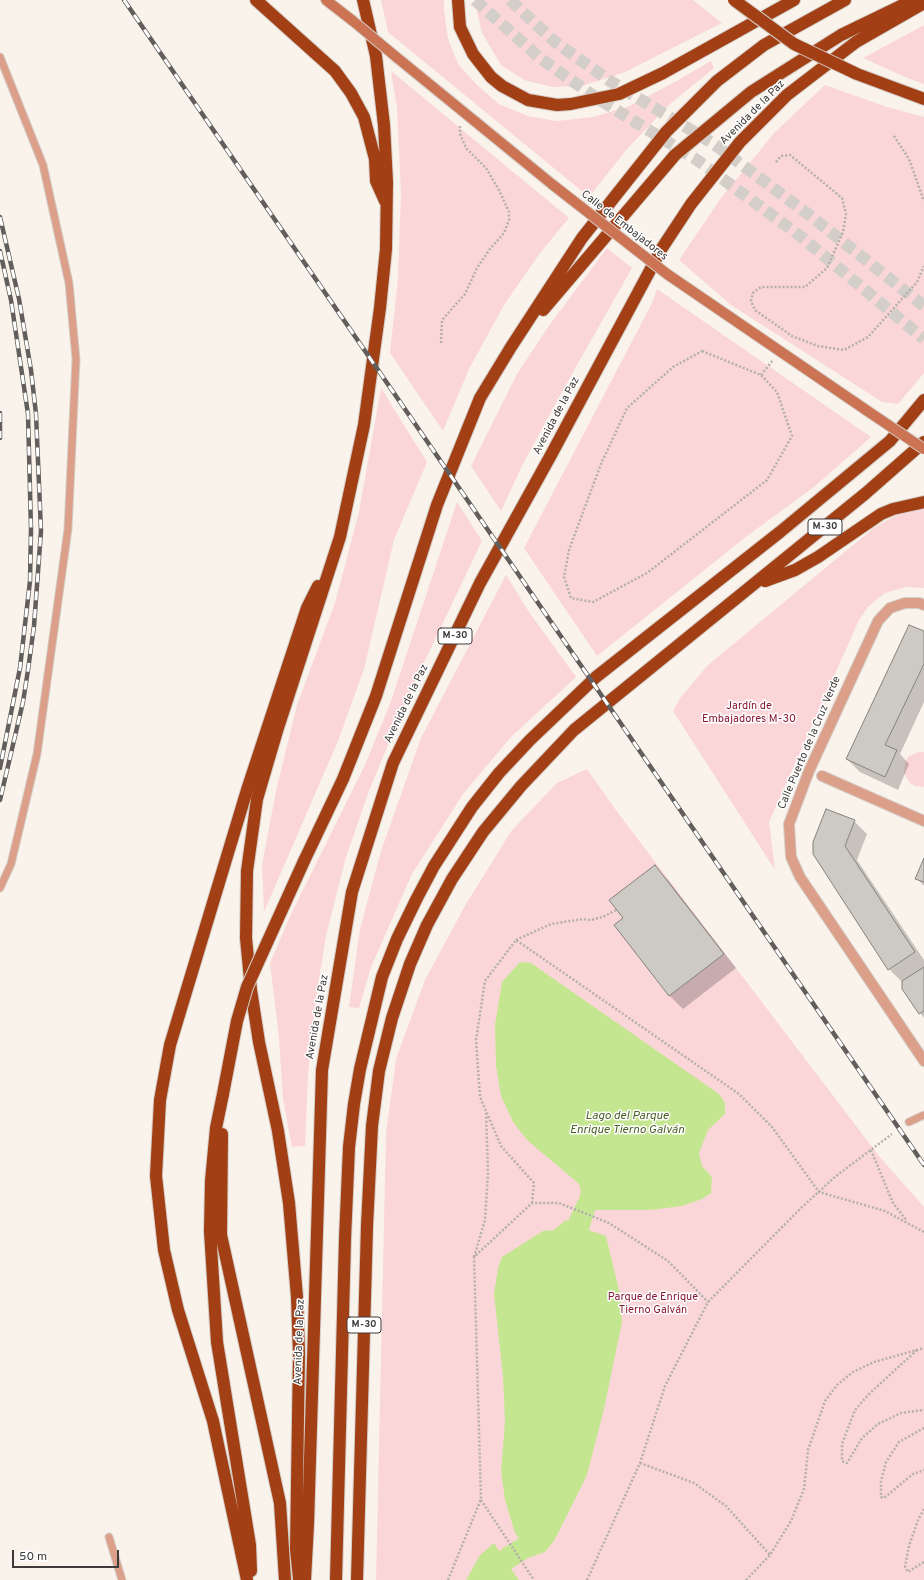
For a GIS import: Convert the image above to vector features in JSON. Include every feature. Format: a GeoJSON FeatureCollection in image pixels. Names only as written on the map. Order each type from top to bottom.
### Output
{"type":"FeatureCollection","features":[{"type":"Feature","properties":{"kind":"highway"},"geometry":{"type":"LineString","coordinates":[[256,0],[335,71],[351,93],[364,116],[375,159],[376,181],[387,204]]}},
{"type":"Feature","properties":{"kind":"highway"},"geometry":{"type":"LineString","coordinates":[[299,1580],[296,1549],[299,1353],[297,1297],[289,1204],[278,1131],[251,990],[246,938],[247,871],[256,799],[340,537],[366,417],[386,249],[387,204],[384,125],[376,56],[364,0]]}},
{"type":"Feature","properties":{"kind":"highway"},"geometry":{"type":"LineString","coordinates":[[458,0],[460,27],[473,54],[491,77],[514,94],[528,100],[557,105],[571,104],[619,94],[663,73],[794,0]]}},
{"type":"Feature","properties":{"kind":"highway"},"geometry":{"type":"LineString","coordinates":[[734,0],[794,44],[857,74],[924,99]]}},
{"type":"Feature","properties":{"kind":"highway"},"geometry":{"type":"LineString","coordinates":[[251,1580],[250,1545],[217,1342],[210,1230],[210,1181],[216,1128],[237,1021],[247,987],[260,955],[343,779],[376,696],[437,505],[480,398],[511,347],[582,238],[666,132],[717,81],[764,45],[845,0]]}},
{"type":"Feature","properties":{"kind":"highway"},"geometry":{"type":"LineString","coordinates":[[511,347],[676,155],[751,92],[841,35],[913,0]]}},
{"type":"Feature","properties":{"kind":"highway","name":"Avenida de la Paz"},"geometry":{"type":"LineString","coordinates":[[304,1580],[308,1524],[322,1070],[352,892],[393,763],[480,583],[662,248],[691,204],[740,142],[787,95],[856,42],[924,3]]}},
{"type":"Feature","properties":{"kind":"highway"},"geometry":{"type":"LineString","coordinates":[[336,1580],[345,1239],[350,1133],[360,1069],[382,977],[397,939],[417,898],[434,866],[472,807],[499,773],[530,740],[596,677],[780,532],[890,442],[924,400]]}},
{"type":"Feature","properties":{"kind":"highway"},"geometry":{"type":"LineString","coordinates":[[895,470],[924,442]]}},
{"type":"Feature","properties":{"kind":"highway","name":"M-30"},"geometry":{"type":"LineString","coordinates":[[357,1580],[367,1226],[372,1126],[378,1071],[392,1018],[410,964],[427,925],[452,879],[483,832],[521,786],[574,730],[597,710],[755,585],[895,470],[924,449]]}},
{"type":"Feature","properties":{"kind":"highway"},"geometry":{"type":"LineString","coordinates":[[755,585],[795,570],[818,557],[881,514],[899,507],[924,502]]}},
{"type":"Feature","properties":{"kind":"highway"},"geometry":{"type":"LineString","coordinates":[[247,1580],[213,1421],[178,1310],[164,1250],[156,1176],[160,1100],[170,1045],[250,782],[307,608],[340,537]]}},
{"type":"Feature","properties":{"kind":"highway"},"geometry":{"type":"LineString","coordinates":[[222,1095],[222,1235],[280,1503],[285,1580]]}},
{"type":"Feature","properties":{"kind":"main road","name":"Calle de Embajadores"},"geometry":{"type":"LineString","coordinates":[[326,0],[553,185],[667,274],[761,340],[924,449]]}},
{"type":"Feature","properties":{"kind":"street","name":"Calle Puerto de la Cruz Verde"},"geometry":{"type":"LineString","coordinates":[[924,605],[919,603],[905,603],[898,605],[890,608],[878,621],[809,771],[789,824],[791,857],[800,877],[924,1061]]}},
{"type":"Feature","properties":{"kind":"street"},"geometry":{"type":"LineString","coordinates":[[822,776],[924,821]]}},
{"type":"Feature","properties":{"kind":"lane"},"geometry":{"type":"LineString","coordinates":[[0,57],[43,165],[70,283],[76,359],[68,529],[37,754],[11,864],[0,888]]}},
{"type":"Feature","properties":{"kind":"lane"},"geometry":{"type":"LineString","coordinates":[[909,1122],[924,1115]]}},
{"type":"Feature","properties":{"kind":"lane"},"geometry":{"type":"LineString","coordinates":[[109,1537],[122,1580]]}},
{"type":"Feature","properties":{"kind":"path"},"geometry":{"type":"LineString","coordinates":[[440,343],[442,320],[465,294],[476,268],[504,233],[509,220],[509,212],[500,190],[486,168],[466,148],[460,134],[460,126]]}},
{"type":"Feature","properties":{"kind":"path"},"geometry":{"type":"LineString","coordinates":[[894,136],[909,159],[924,201]]}},
{"type":"Feature","properties":{"kind":"path"},"geometry":{"type":"LineString","coordinates":[[776,162],[782,156],[790,155],[842,198],[846,214],[843,232],[827,268],[805,287],[761,287],[753,293],[751,300],[754,310],[792,336],[818,346],[844,350],[868,337],[917,282],[924,266]]}},
{"type":"Feature","properties":{"kind":"path"},"geometry":{"type":"LineString","coordinates":[[702,351],[761,376],[778,392],[792,436],[767,480],[647,573],[593,602],[571,598],[564,577],[569,550],[601,464],[627,408],[673,367],[702,351]]}},
{"type":"Feature","properties":{"kind":"path"},"geometry":{"type":"LineString","coordinates":[[532,1203],[534,1183],[501,1146],[480,1097],[476,1040],[485,981],[516,940],[551,924],[583,919],[591,920],[603,917],[616,910]]}},
{"type":"Feature","properties":{"kind":"path"},"geometry":{"type":"LineString","coordinates":[[516,940],[739,1094],[772,1128],[819,1192],[885,1210],[907,1221],[924,1232]]}},
{"type":"Feature","properties":{"kind":"path"},"geometry":{"type":"LineString","coordinates":[[448,1580],[481,1499],[474,1257],[485,1220],[488,1173],[486,1110]]}},
{"type":"Feature","properties":{"kind":"path"},"geometry":{"type":"LineString","coordinates":[[587,1580],[640,1463],[665,1386],[708,1302],[819,1192],[892,1134]]}},
{"type":"Feature","properties":{"kind":"path"},"geometry":{"type":"LineString","coordinates":[[871,1150],[893,1203],[907,1221]]}},
{"type":"Feature","properties":{"kind":"path"},"geometry":{"type":"LineString","coordinates":[[474,1257],[532,1203],[559,1202],[609,1223],[668,1261],[708,1302]]}},
{"type":"Feature","properties":{"kind":"path"},"geometry":{"type":"LineString","coordinates":[[746,1580],[770,1555],[792,1521],[804,1489],[808,1450],[825,1401],[837,1385],[853,1372],[874,1362],[924,1348]]}},
{"type":"Feature","properties":{"kind":"path"},"geometry":{"type":"LineString","coordinates":[[919,1349],[869,1394],[855,1410],[842,1444],[842,1461],[847,1463],[862,1438],[878,1424],[901,1413],[924,1410]]}},
{"type":"Feature","properties":{"kind":"path"},"geometry":{"type":"LineString","coordinates":[[924,1428],[899,1442],[886,1462],[881,1481],[881,1498],[884,1498],[913,1474],[924,1470]]}},
{"type":"Feature","properties":{"kind":"path"},"geometry":{"type":"LineString","coordinates":[[640,1463],[694,1483],[726,1506],[770,1555]]}},
{"type":"Feature","properties":{"kind":"path"},"geometry":{"type":"LineString","coordinates":[[481,1499],[534,1580]]}},
{"type":"Feature","properties":{"kind":"path"},"geometry":{"type":"LineString","coordinates":[[924,1509],[918,1520],[909,1546],[905,1567],[908,1572],[924,1562]]}},
{"type":"Feature","properties":{"kind":"green space"},"geometry":{"type":"Polygon","coordinates":[[[381,0],[444,0],[448,39],[458,64],[477,85],[499,104],[528,116],[557,121],[593,117],[627,107],[711,61],[714,68],[670,104],[627,149],[589,197],[388,32],[381,0]]]}},
{"type":"Feature","properties":{"kind":"green space"},"geometry":{"type":"Polygon","coordinates":[[[477,0],[693,0],[722,23],[625,72],[582,86],[552,87],[524,80],[501,65],[482,33],[477,12],[477,0]]]}},
{"type":"Feature","properties":{"kind":"green space"},"geometry":{"type":"Polygon","coordinates":[[[924,25],[924,84],[863,58],[924,25]]]}},
{"type":"Feature","properties":{"kind":"green space"},"geometry":{"type":"Polygon","coordinates":[[[391,71],[569,218],[540,253],[504,305],[469,369],[443,431],[390,353],[398,278],[401,192],[397,108],[391,71]]]}},
{"type":"Feature","properties":{"kind":"green space"},"geometry":{"type":"Polygon","coordinates":[[[825,85],[887,107],[924,117],[924,373],[898,404],[882,402],[731,305],[679,260],[721,198],[775,132],[825,85]]]}},
{"type":"Feature","properties":{"kind":"green space"},"geometry":{"type":"Polygon","coordinates":[[[607,248],[632,268],[523,464],[501,511],[471,466],[517,374],[548,327],[607,248]]]}},
{"type":"Feature","properties":{"kind":"green space"},"geometry":{"type":"Polygon","coordinates":[[[657,289],[871,437],[814,487],[747,536],[597,656],[524,548],[652,303],[657,289]]]}},
{"type":"Feature","properties":{"kind":"green space"},"geometry":{"type":"Polygon","coordinates":[[[381,388],[427,462],[394,540],[364,669],[338,741],[264,912],[262,865],[276,791],[297,705],[335,603],[359,512],[381,388]]]}},
{"type":"Feature","properties":{"kind":"green space"},"geometry":{"type":"Polygon","coordinates":[[[457,502],[482,541],[410,692],[369,791],[346,857],[326,936],[316,998],[308,1074],[305,1146],[292,1147],[283,1099],[279,1038],[270,963],[292,912],[364,767],[390,704],[457,502]]]}},
{"type":"Feature","properties":{"kind":"green space","name":"Jardín de Embajadores M-30"},"geometry":{"type":"Polygon","coordinates":[[[924,509],[924,588],[906,587],[885,593],[868,607],[859,620],[769,822],[775,870],[673,711],[680,698],[708,665],[875,527],[895,516],[924,509]]]}},
{"type":"Feature","properties":{"kind":"green space"},"geometry":{"type":"Polygon","coordinates":[[[506,575],[529,612],[576,677],[512,736],[463,794],[412,874],[371,967],[359,1008],[349,1007],[360,929],[381,851],[421,738],[506,575]]]}},
{"type":"Feature","properties":{"kind":"green space"},"geometry":{"type":"Polygon","coordinates":[[[918,752],[924,752],[924,787],[915,786],[910,783],[904,773],[905,762],[908,757],[918,752]]]}},
{"type":"Feature","properties":{"kind":"green space","name":"Parque de Enrique Tierno Galván"},"geometry":{"type":"Polygon","coordinates":[[[587,769],[618,813],[879,1156],[924,1207],[924,1580],[376,1580],[386,1133],[396,1059],[425,980],[466,904],[512,830],[557,783],[587,769]]]}},
{"type":"Feature","properties":{"kind":"water","name":"Lago del Parque Enrique Tierno Galván"},"geometry":{"type":"Polygon","coordinates":[[[520,962],[531,963],[719,1094],[725,1103],[725,1114],[708,1130],[699,1153],[702,1166],[712,1177],[711,1193],[702,1199],[682,1206],[651,1210],[595,1210],[589,1230],[606,1236],[620,1294],[622,1322],[604,1409],[587,1475],[554,1541],[545,1552],[528,1558],[511,1569],[519,1580],[466,1580],[480,1555],[494,1543],[499,1551],[519,1538],[515,1533],[505,1500],[501,1471],[505,1422],[503,1377],[494,1294],[498,1268],[502,1257],[543,1231],[554,1230],[566,1220],[568,1221],[580,1196],[581,1189],[578,1183],[527,1140],[513,1122],[501,1096],[496,1066],[495,1025],[502,982],[520,962]]]}},
{"type":"Feature","properties":{"kind":"building"},"geometry":{"type":"Polygon","coordinates":[[[909,625],[924,631],[924,664],[885,745],[897,750],[885,777],[846,759],[909,625]]]}},
{"type":"Feature","properties":{"kind":"building"},"geometry":{"type":"Polygon","coordinates":[[[826,809],[855,820],[845,846],[915,952],[888,970],[813,854],[813,842],[826,809]]]}},
{"type":"Feature","properties":{"kind":"building"},"geometry":{"type":"Polygon","coordinates":[[[924,858],[924,882],[915,879],[924,858]]]}},
{"type":"Feature","properties":{"kind":"building"},"geometry":{"type":"Polygon","coordinates":[[[655,865],[724,954],[669,996],[614,925],[623,918],[609,900],[655,865]]]}},
{"type":"Feature","properties":{"kind":"building"},"geometry":{"type":"Polygon","coordinates":[[[924,967],[924,1011],[919,1014],[902,989],[902,981],[924,967]]]}},
{"type":"Feature","properties":{"kind":"tunnel"},"geometry":{"type":"LineString","coordinates":[[475,0],[540,58],[595,97],[697,160],[799,235],[924,339]]}},
{"type":"Feature","properties":{"kind":"tunnel"},"geometry":{"type":"LineString","coordinates":[[510,0],[555,42],[610,81],[714,144],[808,214],[924,306]]}},
{"type":"Feature","properties":{"kind":"railway"},"geometry":{"type":"LineString","coordinates":[[124,0],[924,1165]]}},
{"type":"Feature","properties":{"kind":"railway"},"geometry":{"type":"LineString","coordinates":[[0,217],[19,299],[31,370],[36,414],[41,531],[34,626],[28,670],[23,702],[0,800]]}},
{"type":"Feature","properties":{"kind":"railway"},"geometry":{"type":"LineString","coordinates":[[0,251],[11,300],[28,414],[31,529],[30,581],[20,668],[0,768]]}},
{"type":"Feature","properties":{"kind":"railway"},"geometry":{"type":"LineString","coordinates":[[0,413],[0,438]]}}]}
